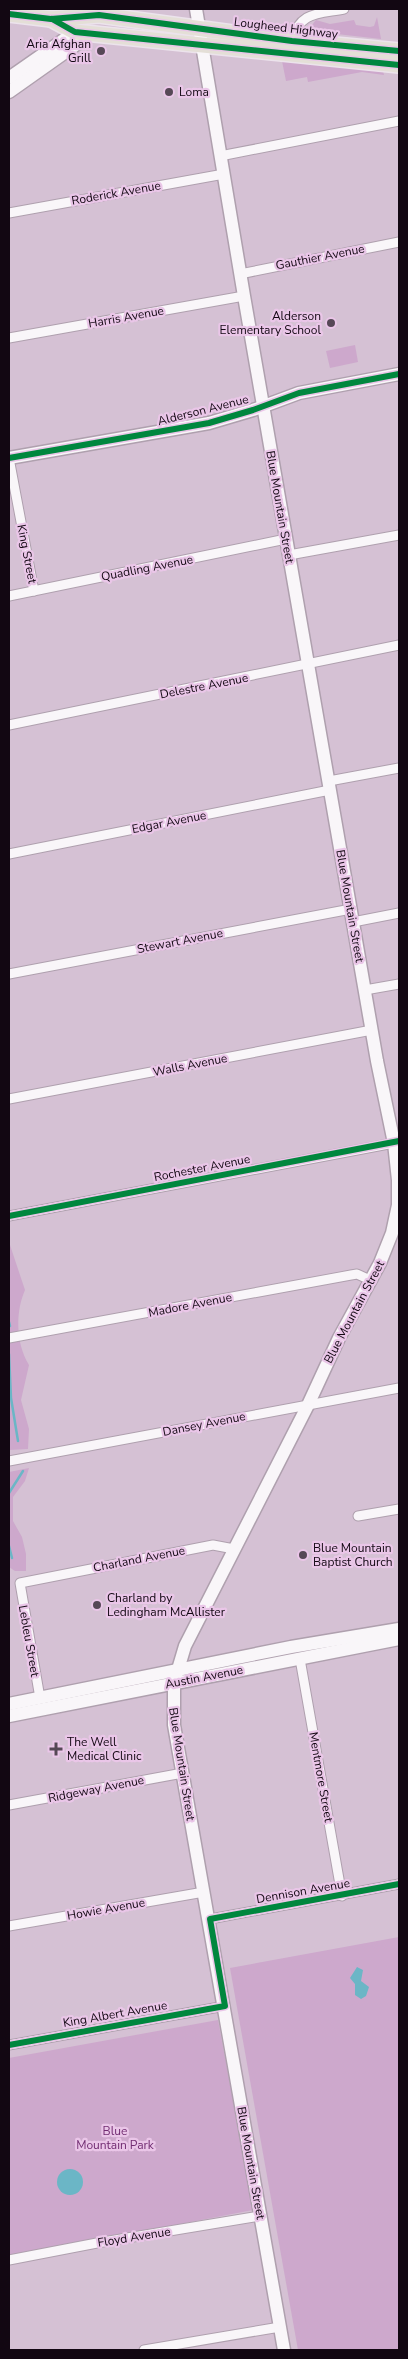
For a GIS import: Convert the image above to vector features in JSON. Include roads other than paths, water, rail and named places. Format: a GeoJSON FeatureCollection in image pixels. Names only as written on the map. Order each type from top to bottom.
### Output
{"type":"FeatureCollection","features":[{"type":"Feature","properties":{"kind":"main road"},"geometry":{"type":"LineString","coordinates":[[51,19],[77,9]]}},
{"type":"Feature","properties":{"kind":"main road","name":"Blue Mountain Street"},"geometry":{"type":"LineString","coordinates":[[196,9],[240,274],[372,1030],[396,1142],[399,1186],[397,1214],[387,1250],[339,1338],[308,1405],[234,1549],[186,1646],[175,1677],[174,1725],[210,1919],[284,2350]]}},
{"type":"Feature","properties":{"kind":"main road"},"geometry":{"type":"LineString","coordinates":[[9,78],[75,32],[112,12]]}},
{"type":"Feature","properties":{"kind":"main road"},"geometry":{"type":"LineString","coordinates":[[9,92],[91,34],[112,12]]}},
{"type":"Feature","properties":{"kind":"main road","name":"Lougheed Highway"},"geometry":{"type":"LineString","coordinates":[[9,14],[51,19],[112,12],[200,36],[399,65]]}},
{"type":"Feature","properties":{"kind":"main road","name":"Lougheed Highway"},"geometry":{"type":"LineString","coordinates":[[51,19],[75,32],[91,34],[200,36],[292,41],[399,52]]}},
{"type":"Feature","properties":{"kind":"main road","name":"Alderson Avenue"},"geometry":{"type":"LineString","coordinates":[[9,458],[184,428],[241,414],[300,393],[399,374]]}},
{"type":"Feature","properties":{"kind":"main road","name":"Austin Avenue"},"geometry":{"type":"LineString","coordinates":[[9,1716],[175,1677],[290,1647],[399,1628]]}},
{"type":"Feature","properties":{"kind":"main road","name":"Austin Avenue"},"geometry":{"type":"LineString","coordinates":[[9,1704],[300,1658],[399,1639]]}},
{"type":"Feature","properties":{"kind":"main road"},"geometry":{"type":"LineString","coordinates":[[35,1711],[40,1698]]}},
{"type":"Feature","properties":{"kind":"street"},"geometry":{"type":"LineString","coordinates":[[292,41],[295,28],[306,16],[344,9]]}},
{"type":"Feature","properties":{"kind":"street"},"geometry":{"type":"LineString","coordinates":[[220,156],[399,121]]}},
{"type":"Feature","properties":{"kind":"street","name":"Roderick Avenue"},"geometry":{"type":"LineString","coordinates":[[9,213],[224,174]]}},
{"type":"Feature","properties":{"kind":"street","name":"Gauthier Avenue"},"geometry":{"type":"LineString","coordinates":[[240,274],[399,242]]}},
{"type":"Feature","properties":{"kind":"street","name":"Harris Avenue"},"geometry":{"type":"LineString","coordinates":[[9,338],[244,296]]}},
{"type":"Feature","properties":{"kind":"street","name":"King Street"},"geometry":{"type":"LineString","coordinates":[[9,458],[34,591]]}},
{"type":"Feature","properties":{"kind":"street"},"geometry":{"type":"LineString","coordinates":[[289,555],[399,535]]}},
{"type":"Feature","properties":{"kind":"street","name":"Quadling Avenue"},"geometry":{"type":"LineString","coordinates":[[9,596],[286,539]]}},
{"type":"Feature","properties":{"kind":"street","name":"Delestre Avenue"},"geometry":{"type":"LineString","coordinates":[[9,725],[399,645]]}},
{"type":"Feature","properties":{"kind":"street","name":"Edgar Avenue"},"geometry":{"type":"LineString","coordinates":[[9,854],[329,786],[399,768]]}},
{"type":"Feature","properties":{"kind":"street","name":"Stewart Avenue"},"geometry":{"type":"LineString","coordinates":[[9,974],[351,909]]}},
{"type":"Feature","properties":{"kind":"street"},"geometry":{"type":"LineString","coordinates":[[353,922],[399,913]]}},
{"type":"Feature","properties":{"kind":"street"},"geometry":{"type":"LineString","coordinates":[[365,990],[399,984]]}},
{"type":"Feature","properties":{"kind":"street","name":"Walls Avenue"},"geometry":{"type":"LineString","coordinates":[[9,1099],[372,1030]]}},
{"type":"Feature","properties":{"kind":"street","name":"Rochester Avenue"},"geometry":{"type":"LineString","coordinates":[[9,1216],[396,1142]]}},
{"type":"Feature","properties":{"kind":"street","name":"Madore Avenue"},"geometry":{"type":"LineString","coordinates":[[9,1338],[351,1275],[358,1274],[370,1280]]}},
{"type":"Feature","properties":{"kind":"street","name":"Dansey Avenue"},"geometry":{"type":"LineString","coordinates":[[9,1461],[399,1388]]}},
{"type":"Feature","properties":{"kind":"street"},"geometry":{"type":"LineString","coordinates":[[358,1516],[399,1509]]}},
{"type":"Feature","properties":{"kind":"street","name":"Charland Avenue"},"geometry":{"type":"LineString","coordinates":[[20,1583],[213,1545],[234,1549]]}},
{"type":"Feature","properties":{"kind":"street","name":"Lebleu Street"},"geometry":{"type":"LineString","coordinates":[[20,1583],[40,1698]]}},
{"type":"Feature","properties":{"kind":"street","name":"Mentmore Street"},"geometry":{"type":"LineString","coordinates":[[300,1658],[342,1896]]}},
{"type":"Feature","properties":{"kind":"street","name":"Ridgeway Avenue"},"geometry":{"type":"LineString","coordinates":[[9,1805],[182,1773]]}},
{"type":"Feature","properties":{"kind":"street","name":"Dennison Avenue"},"geometry":{"type":"LineString","coordinates":[[210,1919],[399,1884]]}},
{"type":"Feature","properties":{"kind":"street","name":"Howie Avenue"},"geometry":{"type":"LineString","coordinates":[[9,1926],[204,1892]]}},
{"type":"Feature","properties":{"kind":"street","name":"King Albert Avenue"},"geometry":{"type":"LineString","coordinates":[[9,2045],[225,2006]]}},
{"type":"Feature","properties":{"kind":"street","name":"Floyd Avenue"},"geometry":{"type":"LineString","coordinates":[[9,2260],[97,2243],[260,2216]]}},
{"type":"Feature","properties":{"kind":"street"},"geometry":{"type":"LineString","coordinates":[[144,2350],[165,2348],[280,2327]]}},
{"type":"Feature","properties":{"kind":"water"},"geometry":{"type":"Polygon","coordinates":[[[357,1967],[363,1970],[361,1981],[369,1987],[366,1996],[361,1999],[355,1995],[355,1984],[350,1978],[357,1967]]]}},
{"type":"Feature","properties":{"kind":"water"},"geometry":{"type":"Polygon","coordinates":[[[70,2169],[79,2173],[83,2182],[79,2191],[70,2195],[61,2191],[57,2182],[61,2173],[70,2169]]]}},
{"type":"Feature","properties":{"kind":"waterway"},"geometry":{"type":"LineString","coordinates":[[9,1322],[10,1326]]}},
{"type":"Feature","properties":{"kind":"waterway"},"geometry":{"type":"LineString","coordinates":[[9,1354],[11,1398],[18,1441]]}},
{"type":"Feature","properties":{"kind":"waterway"},"geometry":{"type":"LineString","coordinates":[[9,1493],[23,1471]]}},
{"type":"Feature","properties":{"kind":"waterway"},"geometry":{"type":"LineString","coordinates":[[9,1546],[12,1558]]}},
{"type":"Feature","properties":{"kind":"place","name":"Aria Afghan Grill"},"geometry":{"type":"Point","coordinates":[101,51]}},
{"type":"Feature","properties":{"kind":"place","name":"Loma"},"geometry":{"type":"Point","coordinates":[169,92]}},
{"type":"Feature","properties":{"kind":"place","name":"Alderson Elementary School"},"geometry":{"type":"Point","coordinates":[331,323]}},
{"type":"Feature","properties":{"kind":"place","name":"Blue Mountain Baptist Church"},"geometry":{"type":"Point","coordinates":[303,1555]}},
{"type":"Feature","properties":{"kind":"place","name":"Charland by Ledingham McAllister"},"geometry":{"type":"Point","coordinates":[97,1605]}},
{"type":"Feature","properties":{"kind":"place","name":"The Well Medical Clinic"},"geometry":{"type":"Point","coordinates":[56,1749]}},
{"type":"Feature","properties":{"kind":"park label","name":"Blue Mountain Park"},"geometry":{"type":"Point","coordinates":[115,2138]}}]}
